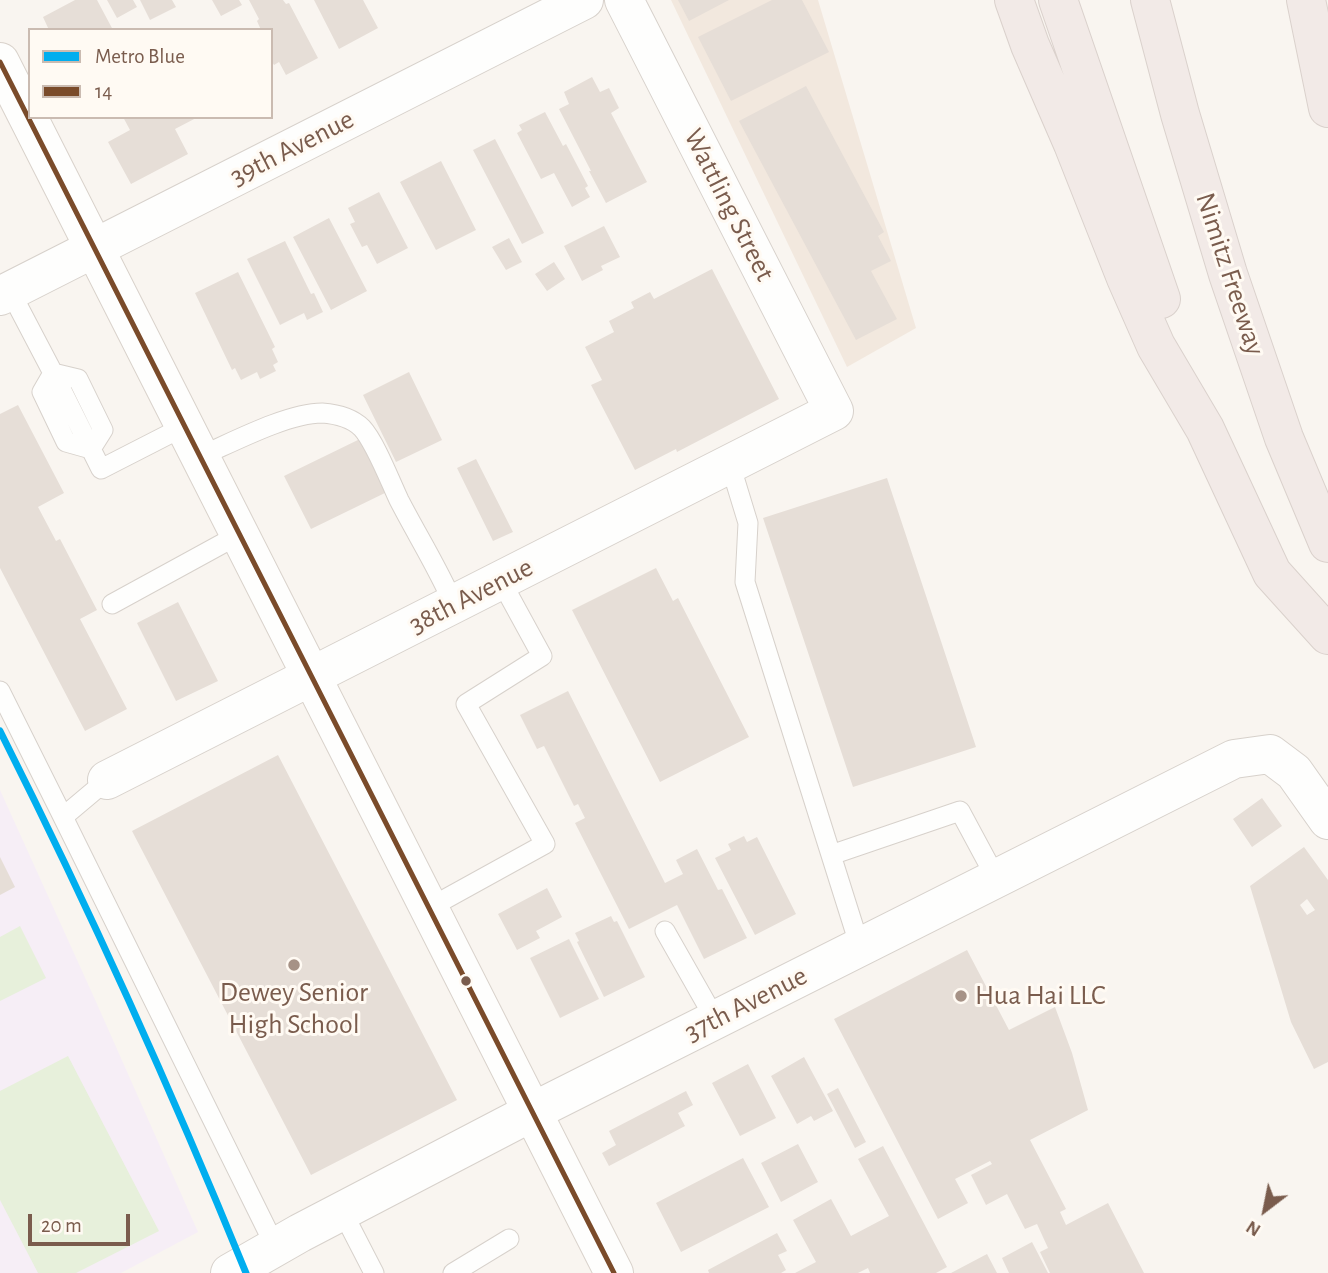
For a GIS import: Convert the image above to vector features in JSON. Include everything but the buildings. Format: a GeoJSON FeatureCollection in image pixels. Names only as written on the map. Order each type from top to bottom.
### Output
{"type":"FeatureCollection","features":[{"type":"Feature","properties":{"kind":"highway"},"geometry":{"type":"LineString","coordinates":[[1014,0],[1030,45],[1156,346],[1205,429],[1272,573],[1328,635]]}},
{"type":"Feature","properties":{"kind":"highway"},"geometry":{"type":"LineString","coordinates":[[1058,0],[1205,429]]}},
{"type":"Feature","properties":{"kind":"highway","name":"Nimitz Freeway"},"geometry":{"type":"LineString","coordinates":[[1150,0],[1180,114],[1228,274],[1284,438],[1328,543]]}},
{"type":"Feature","properties":{"kind":"highway"},"geometry":{"type":"LineString","coordinates":[[1306,0],[1328,108]]}},
{"type":"Feature","properties":{"kind":"street","name":"39th Avenue"},"geometry":{"type":"LineString","coordinates":[[5,294],[584,0]]}},
{"type":"Feature","properties":{"kind":"street","name":"Wattling Street"},"geometry":{"type":"LineString","coordinates":[[624,0],[834,411]]}},
{"type":"Feature","properties":{"kind":"street"},"geometry":{"type":"LineString","coordinates":[[0,62],[28,117]]}},
{"type":"Feature","properties":{"kind":"street"},"geometry":{"type":"LineString","coordinates":[[29,119],[614,1273]]}},
{"type":"Feature","properties":{"kind":"street","name":"38th Avenue"},"geometry":{"type":"LineString","coordinates":[[107,780],[834,411]]}},
{"type":"Feature","properties":{"kind":"street","name":"37th Avenue"},"geometry":{"type":"LineString","coordinates":[[230,1273],[532,1112],[1234,759],[1270,754],[1294,772],[1328,820]]}},
{"type":"Feature","properties":{"kind":"lane"},"geometry":{"type":"LineString","coordinates":[[5,294],[53,373],[101,469],[193,441],[255,432],[300,416],[322,413],[352,421],[363,429],[373,447],[454,605]]}},
{"type":"Feature","properties":{"kind":"lane"},"geometry":{"type":"LineString","coordinates":[[730,464],[748,523],[746,582],[860,947]]}},
{"type":"Feature","properties":{"kind":"lane"},"geometry":{"type":"LineString","coordinates":[[112,604],[240,534]]}},
{"type":"Feature","properties":{"kind":"lane"},"geometry":{"type":"LineString","coordinates":[[429,908],[545,844],[466,704],[542,656],[501,581]]}},
{"type":"Feature","properties":{"kind":"lane"},"geometry":{"type":"LineString","coordinates":[[0,691],[276,1248]]}},
{"type":"Feature","properties":{"kind":"lane"},"geometry":{"type":"LineString","coordinates":[[63,817],[107,780]]}},
{"type":"Feature","properties":{"kind":"lane"},"geometry":{"type":"LineString","coordinates":[[831,855],[960,811],[996,878]]}},
{"type":"Feature","properties":{"kind":"lane"},"geometry":{"type":"LineString","coordinates":[[665,931],[715,1019]]}},
{"type":"Feature","properties":{"kind":"lane"},"geometry":{"type":"LineString","coordinates":[[342,1211],[374,1273]]}},
{"type":"Feature","properties":{"kind":"lane"},"geometry":{"type":"LineString","coordinates":[[453,1273],[509,1239]]}},
{"type":"Feature","properties":{"kind":"shaded area"},"geometry":{"type":"Polygon","coordinates":[[[671,0],[818,0],[916,328],[847,367],[671,0]]]}},
{"type":"Feature","properties":{"kind":"shaded area"},"geometry":{"type":"Polygon","coordinates":[[[0,790],[198,1232],[121,1273],[0,1273],[0,790]]]}},
{"type":"Feature","properties":{"kind":"green space"},"geometry":{"type":"Polygon","coordinates":[[[20,926],[46,978],[0,1001],[0,937],[20,926]]]}},
{"type":"Feature","properties":{"kind":"green space"},"geometry":{"type":"Polygon","coordinates":[[[68,1056],[159,1231],[76,1273],[38,1273],[0,1200],[0,1091],[68,1056]]]}},
{"type":"Feature","properties":{"kind":"metro line","name":"Blue"},"geometry":{"type":"LineString","coordinates":[[0,731],[128,999],[246,1273]]}},
{"type":"Feature","properties":{"kind":"transit line","name":"14"},"geometry":{"type":"LineString","coordinates":[[0,62],[28,117]]}},
{"type":"Feature","properties":{"kind":"transit line","name":"14"},"geometry":{"type":"LineString","coordinates":[[29,119],[614,1273]]}},
{"type":"Feature","properties":{"kind":"place","name":"Dewey Senior High School"},"geometry":{"type":"Point","coordinates":[294,965]}},
{"type":"Feature","properties":{"kind":"place","name":"Hua Hai LLC"},"geometry":{"type":"Point","coordinates":[961,996]}}]}
